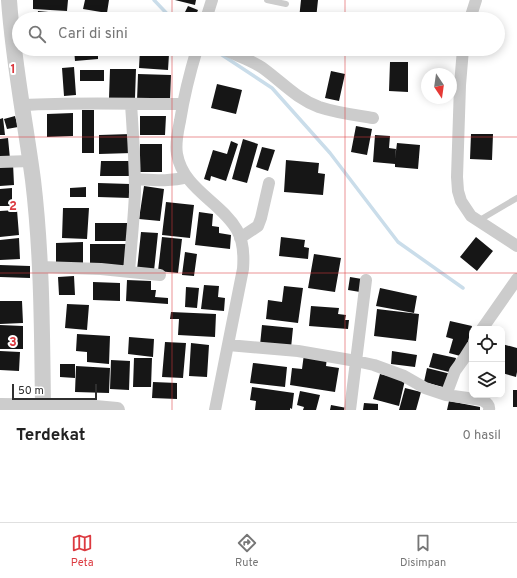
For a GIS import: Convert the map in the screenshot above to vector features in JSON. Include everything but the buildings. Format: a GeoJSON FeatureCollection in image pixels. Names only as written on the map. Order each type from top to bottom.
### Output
{"type":"FeatureCollection","features":[{"type":"Feature","properties":{"kind":"street"},"geometry":{"type":"LineString","coordinates":[[9,0],[12,32]]}},
{"type":"Feature","properties":{"kind":"street"},"geometry":{"type":"LineString","coordinates":[[208,12],[212,0]]}},
{"type":"Feature","properties":{"kind":"street"},"geometry":{"type":"LineString","coordinates":[[472,12],[476,0]]}},
{"type":"Feature","properties":{"kind":"street"},"geometry":{"type":"LineString","coordinates":[[14,56],[30,161],[38,232],[43,407]]}},
{"type":"Feature","properties":{"kind":"street"},"geometry":{"type":"LineString","coordinates":[[195,56],[182,104],[177,154],[180,163],[192,184],[229,219],[238,231],[243,245],[243,269],[215,410]]}},
{"type":"Feature","properties":{"kind":"street"},"geometry":{"type":"LineString","coordinates":[[239,56],[264,69],[303,100],[318,107],[339,113],[373,118]]}},
{"type":"Feature","properties":{"kind":"street"},"geometry":{"type":"LineString","coordinates":[[462,56],[457,177],[458,191],[461,201],[471,216],[517,246]]}},
{"type":"Feature","properties":{"kind":"street"},"geometry":{"type":"LineString","coordinates":[[22,106],[55,103],[182,104]]}},
{"type":"Feature","properties":{"kind":"street"},"geometry":{"type":"LineString","coordinates":[[129,272],[133,232],[135,179],[131,104]]}},
{"type":"Feature","properties":{"kind":"street"},"geometry":{"type":"LineString","coordinates":[[0,162],[30,161]]}},
{"type":"Feature","properties":{"kind":"street"},"geometry":{"type":"LineString","coordinates":[[135,179],[176,180],[187,177]]}},
{"type":"Feature","properties":{"kind":"street"},"geometry":{"type":"LineString","coordinates":[[240,238],[258,226],[269,183]]}},
{"type":"Feature","properties":{"kind":"street"},"geometry":{"type":"LineString","coordinates":[[40,267],[160,275]]}},
{"type":"Feature","properties":{"kind":"street"},"geometry":{"type":"LineString","coordinates":[[484,326],[517,279]]}},
{"type":"Feature","properties":{"kind":"street"},"geometry":{"type":"LineString","coordinates":[[350,410],[366,280]]}},
{"type":"Feature","properties":{"kind":"street"},"geometry":{"type":"LineString","coordinates":[[228,345],[298,351],[356,360],[404,376],[425,388],[446,395],[482,400],[489,405],[489,410]]}},
{"type":"Feature","properties":{"kind":"street"},"geometry":{"type":"LineString","coordinates":[[446,395],[455,371],[469,351]]}},
{"type":"Feature","properties":{"kind":"street"},"geometry":{"type":"LineString","coordinates":[[0,406],[118,410]]}},
{"type":"Feature","properties":{"kind":"lane"},"geometry":{"type":"LineString","coordinates":[[267,0],[286,4]]}},
{"type":"Feature","properties":{"kind":"lane"},"geometry":{"type":"LineString","coordinates":[[478,220],[517,198]]}},
{"type":"Feature","properties":{"kind":"waterway"},"geometry":{"type":"LineString","coordinates":[[154,0],[165,12]]}},
{"type":"Feature","properties":{"kind":"waterway"},"geometry":{"type":"LineString","coordinates":[[224,56],[272,88],[330,153],[398,242],[463,288]]}}]}
